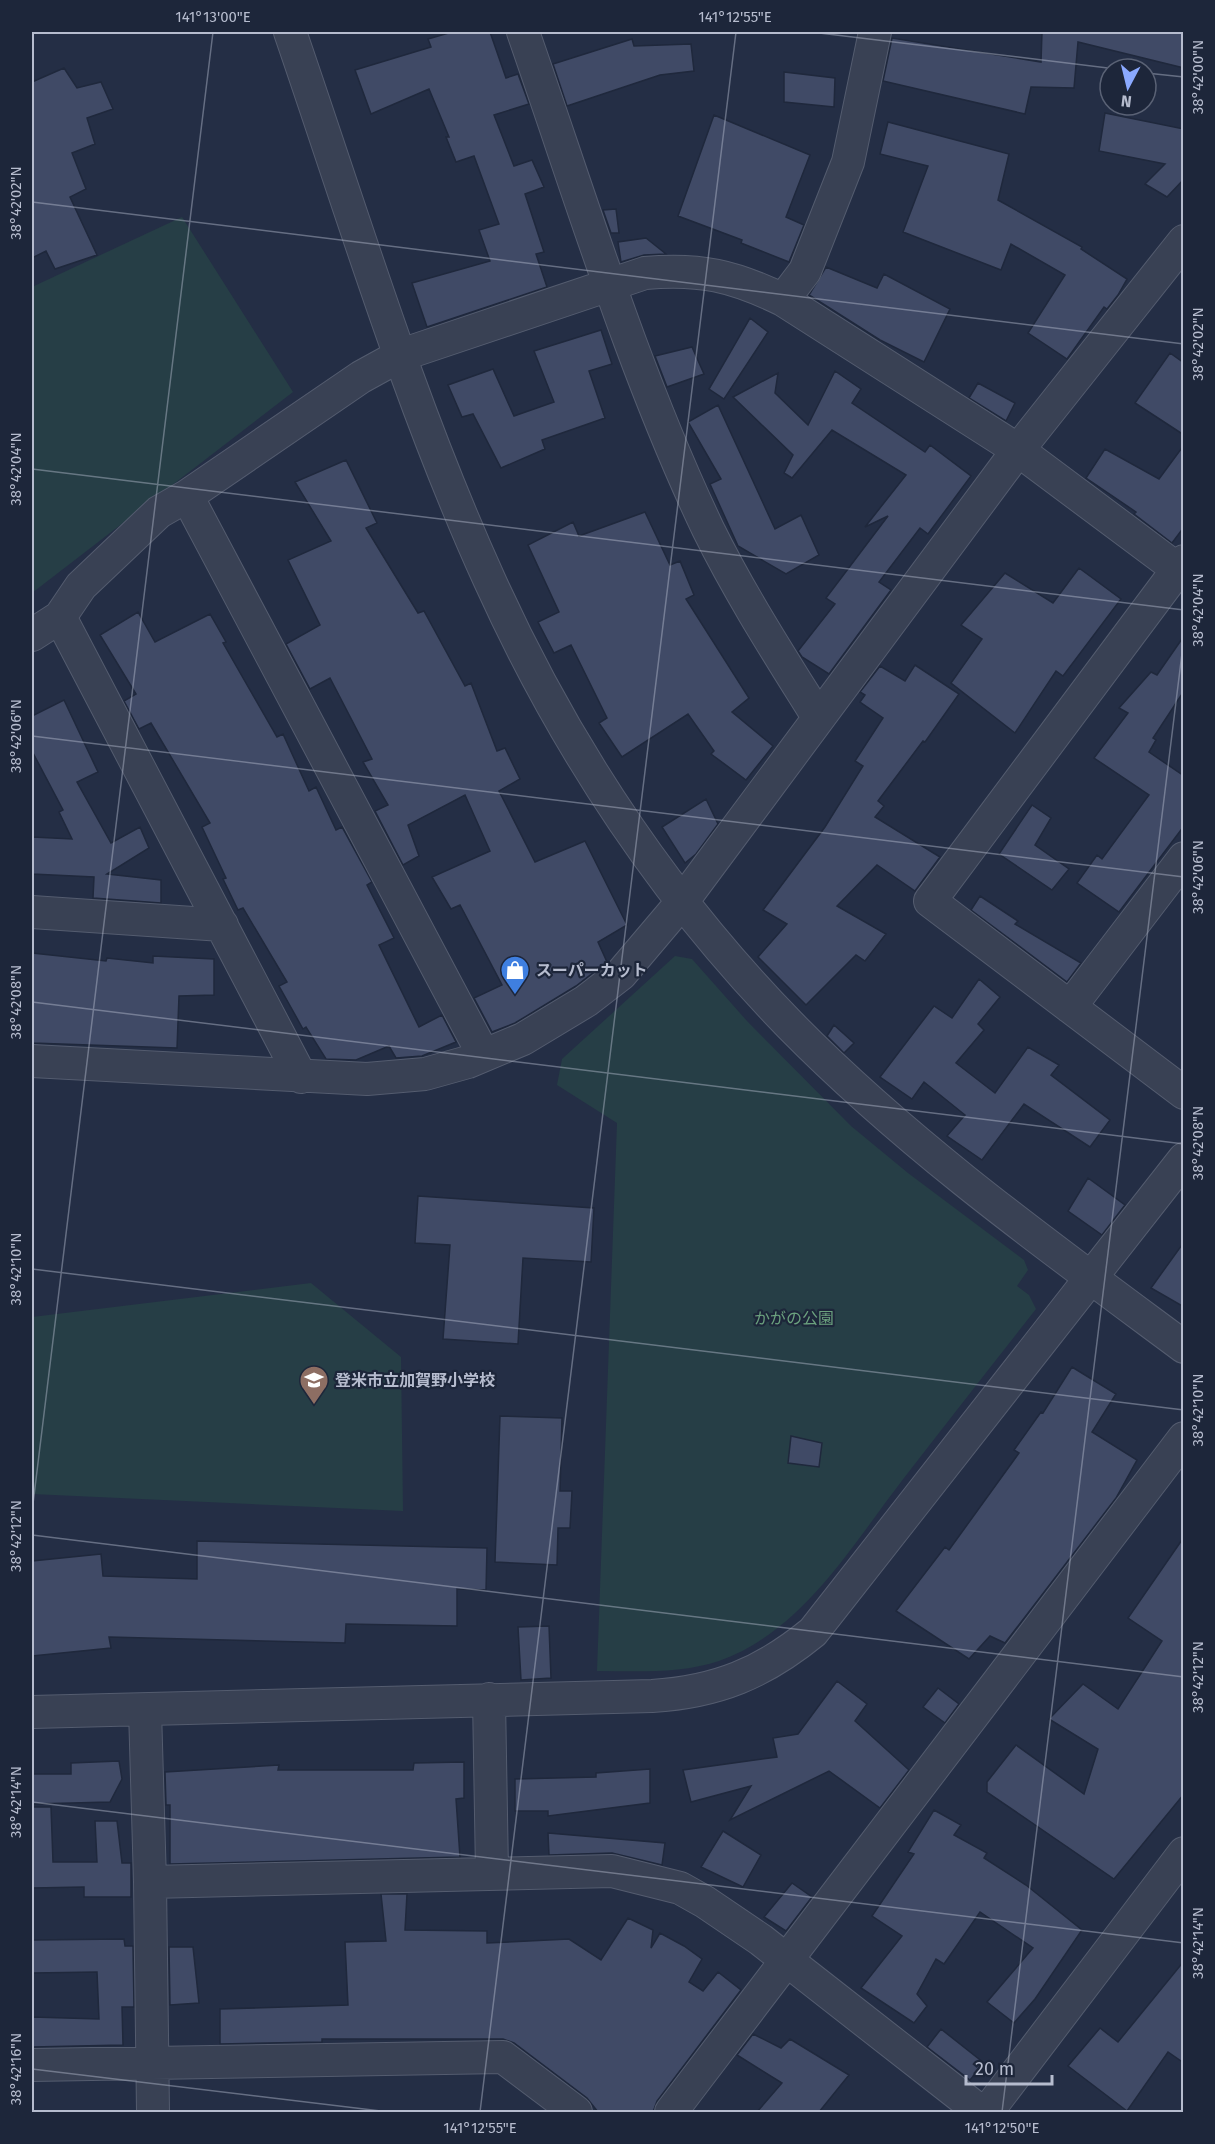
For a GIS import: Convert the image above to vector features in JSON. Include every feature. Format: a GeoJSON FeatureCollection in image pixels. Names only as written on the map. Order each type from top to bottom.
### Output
{"type":"FeatureCollection","features":[{"type":"Feature","properties":{"kind":"street"},"geometry":{"type":"LineString","coordinates":[[290,32],[401,356],[456,502],[524,651],[567,732],[615,810],[682,902],[789,1024],[867,1101],[1092,1279],[1184,1347]]}},
{"type":"Feature","properties":{"kind":"street"},"geometry":{"type":"LineString","coordinates":[[523,32],[670,445],[710,531],[760,624],[818,717]]}},
{"type":"Feature","properties":{"kind":"street"},"geometry":{"type":"LineString","coordinates":[[783,300],[805,271],[848,162],[875,32]]}},
{"type":"Feature","properties":{"kind":"street"},"geometry":{"type":"LineString","coordinates":[[32,1060],[302,1077],[367,1079],[426,1074],[468,1062],[483,1054],[523,1040],[586,1001],[621,974],[682,902],[1018,450],[1184,241]]}},
{"type":"Feature","properties":{"kind":"street"},"geometry":{"type":"LineString","coordinates":[[32,635],[60,617],[81,586],[159,512],[187,496],[361,377],[401,356],[645,273],[681,270],[716,274],[748,283],[783,300],[1018,450],[1182,568],[930,901],[1184,1093]]}},
{"type":"Feature","properties":{"kind":"street"},"geometry":{"type":"LineString","coordinates":[[187,496],[483,1054]]}},
{"type":"Feature","properties":{"kind":"street"},"geometry":{"type":"LineString","coordinates":[[60,617],[302,1077]]}},
{"type":"Feature","properties":{"kind":"street"},"geometry":{"type":"LineString","coordinates":[[1070,1007],[1184,858]]}},
{"type":"Feature","properties":{"kind":"street"},"geometry":{"type":"LineString","coordinates":[[32,912],[222,925]]}},
{"type":"Feature","properties":{"kind":"street"},"geometry":{"type":"LineString","coordinates":[[32,1712],[682,1694],[712,1689],[739,1679],[791,1651],[813,1632],[842,1598],[1184,1159]]}},
{"type":"Feature","properties":{"kind":"street"},"geometry":{"type":"LineString","coordinates":[[671,2112],[1184,1438]]}},
{"type":"Feature","properties":{"kind":"street"},"geometry":{"type":"LineString","coordinates":[[489,1699],[492,1872]]}},
{"type":"Feature","properties":{"kind":"street"},"geometry":{"type":"LineString","coordinates":[[145,1710],[153,2112]]}},
{"type":"Feature","properties":{"kind":"street"},"geometry":{"type":"LineString","coordinates":[[987,2112],[1184,1853]]}},
{"type":"Feature","properties":{"kind":"street"},"geometry":{"type":"LineString","coordinates":[[150,1882],[492,1872],[612,1871],[649,1878],[680,1888],[705,1902],[787,1961],[981,2112]]}},
{"type":"Feature","properties":{"kind":"street"},"geometry":{"type":"LineString","coordinates":[[32,2065],[503,2057],[576,2112]]}},
{"type":"Feature","properties":{"kind":"green space"},"geometry":{"type":"Polygon","coordinates":[[[182,217],[293,392],[32,593],[32,287],[182,217]]]}},
{"type":"Feature","properties":{"kind":"green space","name":"かがの公園"},"geometry":{"type":"Polygon","coordinates":[[[675,956],[692,959],[747,1021],[851,1126],[908,1173],[1024,1260],[1028,1270],[1017,1286],[1029,1295],[1036,1309],[824,1583],[801,1608],[776,1629],[749,1647],[719,1661],[704,1665],[658,1671],[597,1671],[617,1123],[557,1085],[562,1059],[675,956]]]}},
{"type":"Feature","properties":{"kind":"green space"},"geometry":{"type":"Polygon","coordinates":[[[311,1283],[401,1357],[403,1511],[32,1494],[32,1317],[311,1283]]]}},
{"type":"Feature","properties":{"kind":"building"},"geometry":{"type":"Polygon","coordinates":[[[452,32],[490,32],[506,78],[518,74],[529,104],[494,115],[514,166],[532,160],[544,187],[525,194],[544,252],[536,254],[547,287],[427,327],[412,283],[490,261],[479,230],[499,224],[474,156],[456,162],[446,137],[449,137],[429,89],[371,114],[355,70],[431,47],[428,39],[452,32]]]}},
{"type":"Feature","properties":{"kind":"building"},"geometry":{"type":"Polygon","coordinates":[[[1042,32],[1184,32],[1184,68],[1158,62],[1158,57],[1139,57],[1078,42],[1074,88],[1031,87],[1025,114],[883,81],[892,38],[1041,62],[1042,32]]]}},
{"type":"Feature","properties":{"kind":"building"},"geometry":{"type":"Polygon","coordinates":[[[632,39],[634,46],[691,44],[694,71],[660,75],[567,106],[553,64],[632,39]]]}},
{"type":"Feature","properties":{"kind":"building"},"geometry":{"type":"Polygon","coordinates":[[[64,68],[77,88],[101,82],[113,109],[87,118],[95,144],[72,153],[86,189],[70,197],[97,255],[55,269],[46,251],[32,258],[32,82],[64,68]]]}},
{"type":"Feature","properties":{"kind":"building"},"geometry":{"type":"Polygon","coordinates":[[[784,72],[835,78],[834,107],[784,102],[784,72]]]}},
{"type":"Feature","properties":{"kind":"building"},"geometry":{"type":"Polygon","coordinates":[[[714,115],[810,155],[786,217],[804,225],[789,262],[741,243],[742,240],[678,216],[714,115]]]}},
{"type":"Feature","properties":{"kind":"building"},"geometry":{"type":"Polygon","coordinates":[[[1104,117],[1125,117],[1184,129],[1184,179],[1167,197],[1145,184],[1165,164],[1099,151],[1104,117]]]}},
{"type":"Feature","properties":{"kind":"building"},"geometry":{"type":"Polygon","coordinates":[[[888,122],[1009,154],[998,200],[1082,247],[1081,249],[1127,279],[1118,295],[1107,309],[1104,307],[1067,359],[1028,333],[1065,275],[1011,244],[1001,270],[903,232],[928,166],[880,154],[888,122]]]}},
{"type":"Feature","properties":{"kind":"building"},"geometry":{"type":"Polygon","coordinates":[[[616,209],[619,233],[611,233],[603,210],[616,209]]]}},
{"type":"Feature","properties":{"kind":"building"},"geometry":{"type":"Polygon","coordinates":[[[646,238],[666,254],[644,255],[621,262],[618,242],[646,238]]]}},
{"type":"Feature","properties":{"kind":"building"},"geometry":{"type":"Polygon","coordinates":[[[826,267],[877,288],[884,274],[950,309],[924,362],[880,340],[809,295],[826,267]]]}},
{"type":"Feature","properties":{"kind":"building"},"geometry":{"type":"Polygon","coordinates":[[[750,318],[768,332],[724,399],[709,389],[750,318]]]}},
{"type":"Feature","properties":{"kind":"building"},"geometry":{"type":"Polygon","coordinates":[[[601,330],[612,364],[589,371],[605,418],[542,440],[545,449],[501,468],[473,414],[462,417],[448,385],[493,369],[514,416],[554,402],[534,351],[601,330]]]}},
{"type":"Feature","properties":{"kind":"building"},"geometry":{"type":"Polygon","coordinates":[[[692,347],[704,374],[667,387],[655,356],[692,347]]]}},
{"type":"Feature","properties":{"kind":"building"},"geometry":{"type":"Polygon","coordinates":[[[1170,353],[1184,363],[1184,435],[1135,403],[1170,353]]]}},
{"type":"Feature","properties":{"kind":"building"},"geometry":{"type":"Polygon","coordinates":[[[835,371],[861,389],[852,403],[925,452],[930,445],[971,476],[928,534],[920,528],[879,582],[891,590],[829,674],[802,657],[798,651],[835,604],[826,598],[888,516],[865,527],[906,475],[832,430],[792,478],[784,473],[793,455],[733,397],[778,373],[775,393],[808,425],[835,371]]]}},
{"type":"Feature","properties":{"kind":"building"},"geometry":{"type":"Polygon","coordinates":[[[978,383],[1015,403],[1006,421],[969,398],[978,383]]]}},
{"type":"Feature","properties":{"kind":"building"},"geometry":{"type":"Polygon","coordinates":[[[718,405],[775,529],[801,515],[819,555],[786,574],[738,546],[710,484],[721,479],[688,422],[718,405]]]}},
{"type":"Feature","properties":{"kind":"building"},"geometry":{"type":"Polygon","coordinates":[[[1184,445],[1184,527],[1172,543],[1134,514],[1136,512],[1086,478],[1105,449],[1159,479],[1184,445]]]}},
{"type":"Feature","properties":{"kind":"building"},"geometry":{"type":"Polygon","coordinates":[[[346,460],[377,523],[366,528],[418,613],[424,611],[465,686],[471,683],[497,751],[505,748],[520,779],[499,791],[535,862],[585,841],[627,925],[598,942],[607,962],[576,986],[515,1023],[492,1032],[474,998],[502,985],[460,905],[451,909],[432,877],[490,851],[465,795],[408,825],[419,856],[403,865],[375,811],[388,805],[363,762],[372,759],[330,678],[310,689],[286,644],[320,625],[288,560],[331,541],[295,482],[346,460]]]}},
{"type":"Feature","properties":{"kind":"building"},"geometry":{"type":"Polygon","coordinates":[[[645,512],[670,565],[680,561],[694,595],[686,599],[749,698],[732,712],[773,746],[746,780],[711,754],[714,751],[688,714],[622,757],[599,723],[607,718],[571,645],[554,653],[538,622],[559,612],[528,545],[573,522],[579,536],[645,512]]]}},
{"type":"Feature","properties":{"kind":"building"},"geometry":{"type":"Polygon","coordinates":[[[1079,568],[1121,599],[1063,676],[1056,671],[1015,733],[951,683],[982,639],[961,625],[1005,573],[1053,603],[1079,568]]]}},
{"type":"Feature","properties":{"kind":"building"},"geometry":{"type":"Polygon","coordinates":[[[138,612],[155,642],[210,614],[226,642],[223,643],[277,737],[283,734],[309,791],[316,787],[336,830],[342,827],[372,882],[367,885],[394,938],[379,945],[419,1027],[442,1015],[456,1042],[422,1056],[396,1058],[389,1046],[356,1060],[326,1059],[306,1027],[303,1029],[279,986],[287,982],[243,908],[238,910],[223,879],[226,878],[202,827],[210,823],[151,723],[139,729],[124,701],[136,694],[100,635],[138,612]]]}},
{"type":"Feature","properties":{"kind":"building"},"geometry":{"type":"Polygon","coordinates":[[[1184,636],[1184,691],[1153,738],[1156,740],[1149,752],[1184,776],[1184,826],[1119,912],[1077,883],[1097,855],[1102,859],[1149,795],[1094,758],[1128,713],[1119,708],[1151,672],[1157,675],[1184,636]]]}},
{"type":"Feature","properties":{"kind":"building"},"geometry":{"type":"Polygon","coordinates":[[[915,665],[959,694],[925,742],[923,741],[878,801],[884,806],[875,817],[940,857],[915,891],[877,865],[837,906],[886,934],[865,961],[856,955],[806,1005],[758,957],[787,924],[763,910],[825,827],[863,766],[855,761],[883,718],[860,702],[865,695],[860,692],[880,666],[905,681],[915,665]]]}},
{"type":"Feature","properties":{"kind":"building"},"geometry":{"type":"Polygon","coordinates":[[[64,700],[98,772],[77,782],[111,843],[140,827],[149,848],[107,874],[161,880],[161,903],[93,898],[94,877],[32,874],[32,837],[72,839],[59,812],[63,810],[32,751],[32,716],[64,700]]]}},
{"type":"Feature","properties":{"kind":"building"},"geometry":{"type":"Polygon","coordinates":[[[706,799],[718,824],[696,854],[685,863],[662,827],[706,799]]]}},
{"type":"Feature","properties":{"kind":"building"},"geometry":{"type":"Polygon","coordinates":[[[1032,805],[1051,818],[1035,845],[1069,869],[1052,890],[999,854],[1032,805]]]}},
{"type":"Feature","properties":{"kind":"building"},"geometry":{"type":"Polygon","coordinates":[[[980,896],[1018,921],[1015,924],[1081,963],[1067,982],[971,910],[980,896]]]}},
{"type":"Feature","properties":{"kind":"building"},"geometry":{"type":"Polygon","coordinates":[[[32,953],[106,961],[107,958],[153,963],[153,956],[214,959],[214,995],[179,996],[177,1048],[32,1043],[32,953]]]}},
{"type":"Feature","properties":{"kind":"building"},"geometry":{"type":"Polygon","coordinates":[[[979,979],[1000,997],[978,1024],[984,1030],[956,1063],[995,1093],[1028,1047],[1059,1065],[1051,1075],[1110,1120],[1090,1147],[1024,1104],[982,1160],[947,1136],[965,1115],[924,1082],[912,1099],[880,1077],[934,1006],[952,1018],[979,979]]]}},
{"type":"Feature","properties":{"kind":"building"},"geometry":{"type":"Polygon","coordinates":[[[834,1025],[854,1043],[844,1053],[827,1036],[834,1025]]]}},
{"type":"Feature","properties":{"kind":"building"},"geometry":{"type":"Polygon","coordinates":[[[1088,1178],[1125,1205],[1102,1235],[1068,1211],[1088,1178]]]}},
{"type":"Feature","properties":{"kind":"building"},"geometry":{"type":"Polygon","coordinates":[[[418,1196],[594,1208],[591,1262],[523,1258],[518,1344],[443,1339],[450,1245],[415,1243],[418,1196]]]}},
{"type":"Feature","properties":{"kind":"building"},"geometry":{"type":"Polygon","coordinates":[[[1184,1242],[1184,1307],[1151,1288],[1184,1242]]]}},
{"type":"Feature","properties":{"kind":"building"},"geometry":{"type":"Polygon","coordinates":[[[1072,1367],[1116,1394],[1092,1432],[1137,1460],[1116,1498],[1005,1643],[990,1636],[969,1659],[896,1611],[945,1547],[949,1550],[1019,1453],[1014,1450],[1041,1412],[1043,1413],[1072,1367]]]}},
{"type":"Feature","properties":{"kind":"building"},"geometry":{"type":"Polygon","coordinates":[[[500,1416],[562,1418],[560,1491],[572,1491],[570,1528],[558,1528],[557,1565],[495,1562],[500,1416]]]}},
{"type":"Feature","properties":{"kind":"building"},"geometry":{"type":"Polygon","coordinates":[[[791,1436],[822,1443],[819,1467],[788,1463],[791,1436]]]}},
{"type":"Feature","properties":{"kind":"building"},"geometry":{"type":"Polygon","coordinates":[[[1184,1537],[1184,1794],[1114,1879],[987,1792],[987,1782],[1016,1745],[1084,1794],[1098,1749],[1049,1719],[1083,1684],[1118,1709],[1162,1641],[1128,1618],[1184,1537]]]}},
{"type":"Feature","properties":{"kind":"building"},"geometry":{"type":"Polygon","coordinates":[[[197,1541],[487,1548],[486,1590],[457,1589],[457,1626],[346,1624],[345,1643],[109,1637],[111,1648],[32,1656],[32,1561],[101,1554],[103,1576],[197,1579],[197,1541]]]}},
{"type":"Feature","properties":{"kind":"building"},"geometry":{"type":"Polygon","coordinates":[[[549,1626],[551,1678],[521,1680],[518,1627],[549,1626]]]}},
{"type":"Feature","properties":{"kind":"building"},"geometry":{"type":"Polygon","coordinates":[[[837,1681],[867,1704],[855,1721],[909,1770],[880,1808],[829,1771],[730,1820],[751,1786],[691,1802],[683,1770],[777,1757],[773,1738],[798,1734],[837,1681]]]}},
{"type":"Feature","properties":{"kind":"building"},"geometry":{"type":"Polygon","coordinates":[[[938,1688],[959,1704],[945,1723],[923,1707],[938,1688]]]}},
{"type":"Feature","properties":{"kind":"building"},"geometry":{"type":"Polygon","coordinates":[[[119,1761],[122,1779],[110,1802],[32,1804],[32,1774],[71,1774],[71,1763],[119,1761]]]}},
{"type":"Feature","properties":{"kind":"building"},"geometry":{"type":"Polygon","coordinates":[[[464,1762],[464,1798],[456,1799],[460,1857],[170,1864],[170,1805],[166,1805],[165,1772],[279,1765],[278,1770],[413,1770],[414,1763],[464,1762]]]}},
{"type":"Feature","properties":{"kind":"building"},"geometry":{"type":"Polygon","coordinates":[[[650,1769],[650,1803],[548,1816],[548,1811],[515,1811],[515,1779],[596,1777],[596,1773],[650,1769]]]}},
{"type":"Feature","properties":{"kind":"building"},"geometry":{"type":"Polygon","coordinates":[[[32,1807],[51,1807],[53,1862],[97,1862],[95,1821],[117,1821],[122,1863],[131,1863],[131,1897],[84,1897],[84,1887],[32,1888],[32,1807]]]}},
{"type":"Feature","properties":{"kind":"building"},"geometry":{"type":"Polygon","coordinates":[[[934,1810],[961,1825],[954,1835],[987,1853],[984,1858],[1026,1885],[1082,1930],[1035,1999],[1014,2023],[987,2002],[1033,1948],[980,1912],[944,1964],[936,1959],[917,1994],[927,2006],[914,2023],[861,1988],[902,1936],[872,1916],[914,1854],[908,1852],[934,1810]]]}},
{"type":"Feature","properties":{"kind":"building"},"geometry":{"type":"Polygon","coordinates":[[[723,1831],[761,1855],[743,1887],[701,1867],[723,1831]]]}},
{"type":"Feature","properties":{"kind":"building"},"geometry":{"type":"Polygon","coordinates":[[[548,1833],[665,1843],[662,1865],[612,1853],[549,1855],[548,1833]]]}},
{"type":"Feature","properties":{"kind":"building"},"geometry":{"type":"Polygon","coordinates":[[[792,1883],[812,1897],[786,1931],[764,1917],[792,1883]]]}},
{"type":"Feature","properties":{"kind":"building"},"geometry":{"type":"Polygon","coordinates":[[[381,1894],[407,1894],[405,1930],[487,1931],[487,1943],[569,1939],[601,1960],[628,1918],[653,1930],[651,1948],[660,1933],[702,1959],[689,1982],[703,1991],[718,1972],[741,1990],[657,2101],[653,2112],[598,2112],[587,2098],[514,2043],[503,2039],[322,2039],[322,2042],[220,2044],[220,2009],[348,2005],[345,1942],[386,1941],[381,1894]]]}},
{"type":"Feature","properties":{"kind":"building"},"geometry":{"type":"Polygon","coordinates":[[[124,1939],[125,1946],[133,1946],[134,2007],[122,2007],[123,2045],[32,2047],[32,2017],[99,2019],[97,1972],[32,1973],[32,1940],[124,1939]]]}},
{"type":"Feature","properties":{"kind":"building"},"geometry":{"type":"Polygon","coordinates":[[[169,1947],[193,1947],[199,2003],[170,2005],[169,1947]]]}},
{"type":"Feature","properties":{"kind":"building"},"geometry":{"type":"Polygon","coordinates":[[[1184,1961],[1184,2063],[1168,2052],[1127,2111],[1068,2066],[1100,2028],[1118,2042],[1184,1961]]]}},
{"type":"Feature","properties":{"kind":"building"},"geometry":{"type":"Polygon","coordinates":[[[941,2029],[984,2063],[970,2080],[927,2047],[941,2029]]]}},
{"type":"Feature","properties":{"kind":"building"},"geometry":{"type":"Polygon","coordinates":[[[753,2034],[781,2048],[790,2039],[849,2075],[819,2112],[757,2112],[782,2083],[737,2055],[753,2034]]]}},
{"type":"Feature","properties":{"kind":"place","name":"スーパーカット"},"geometry":{"type":"Point","coordinates":[515,996]}},
{"type":"Feature","properties":{"kind":"place","name":"登米市立加賀野小学校"},"geometry":{"type":"Point","coordinates":[314,1406]}}]}
